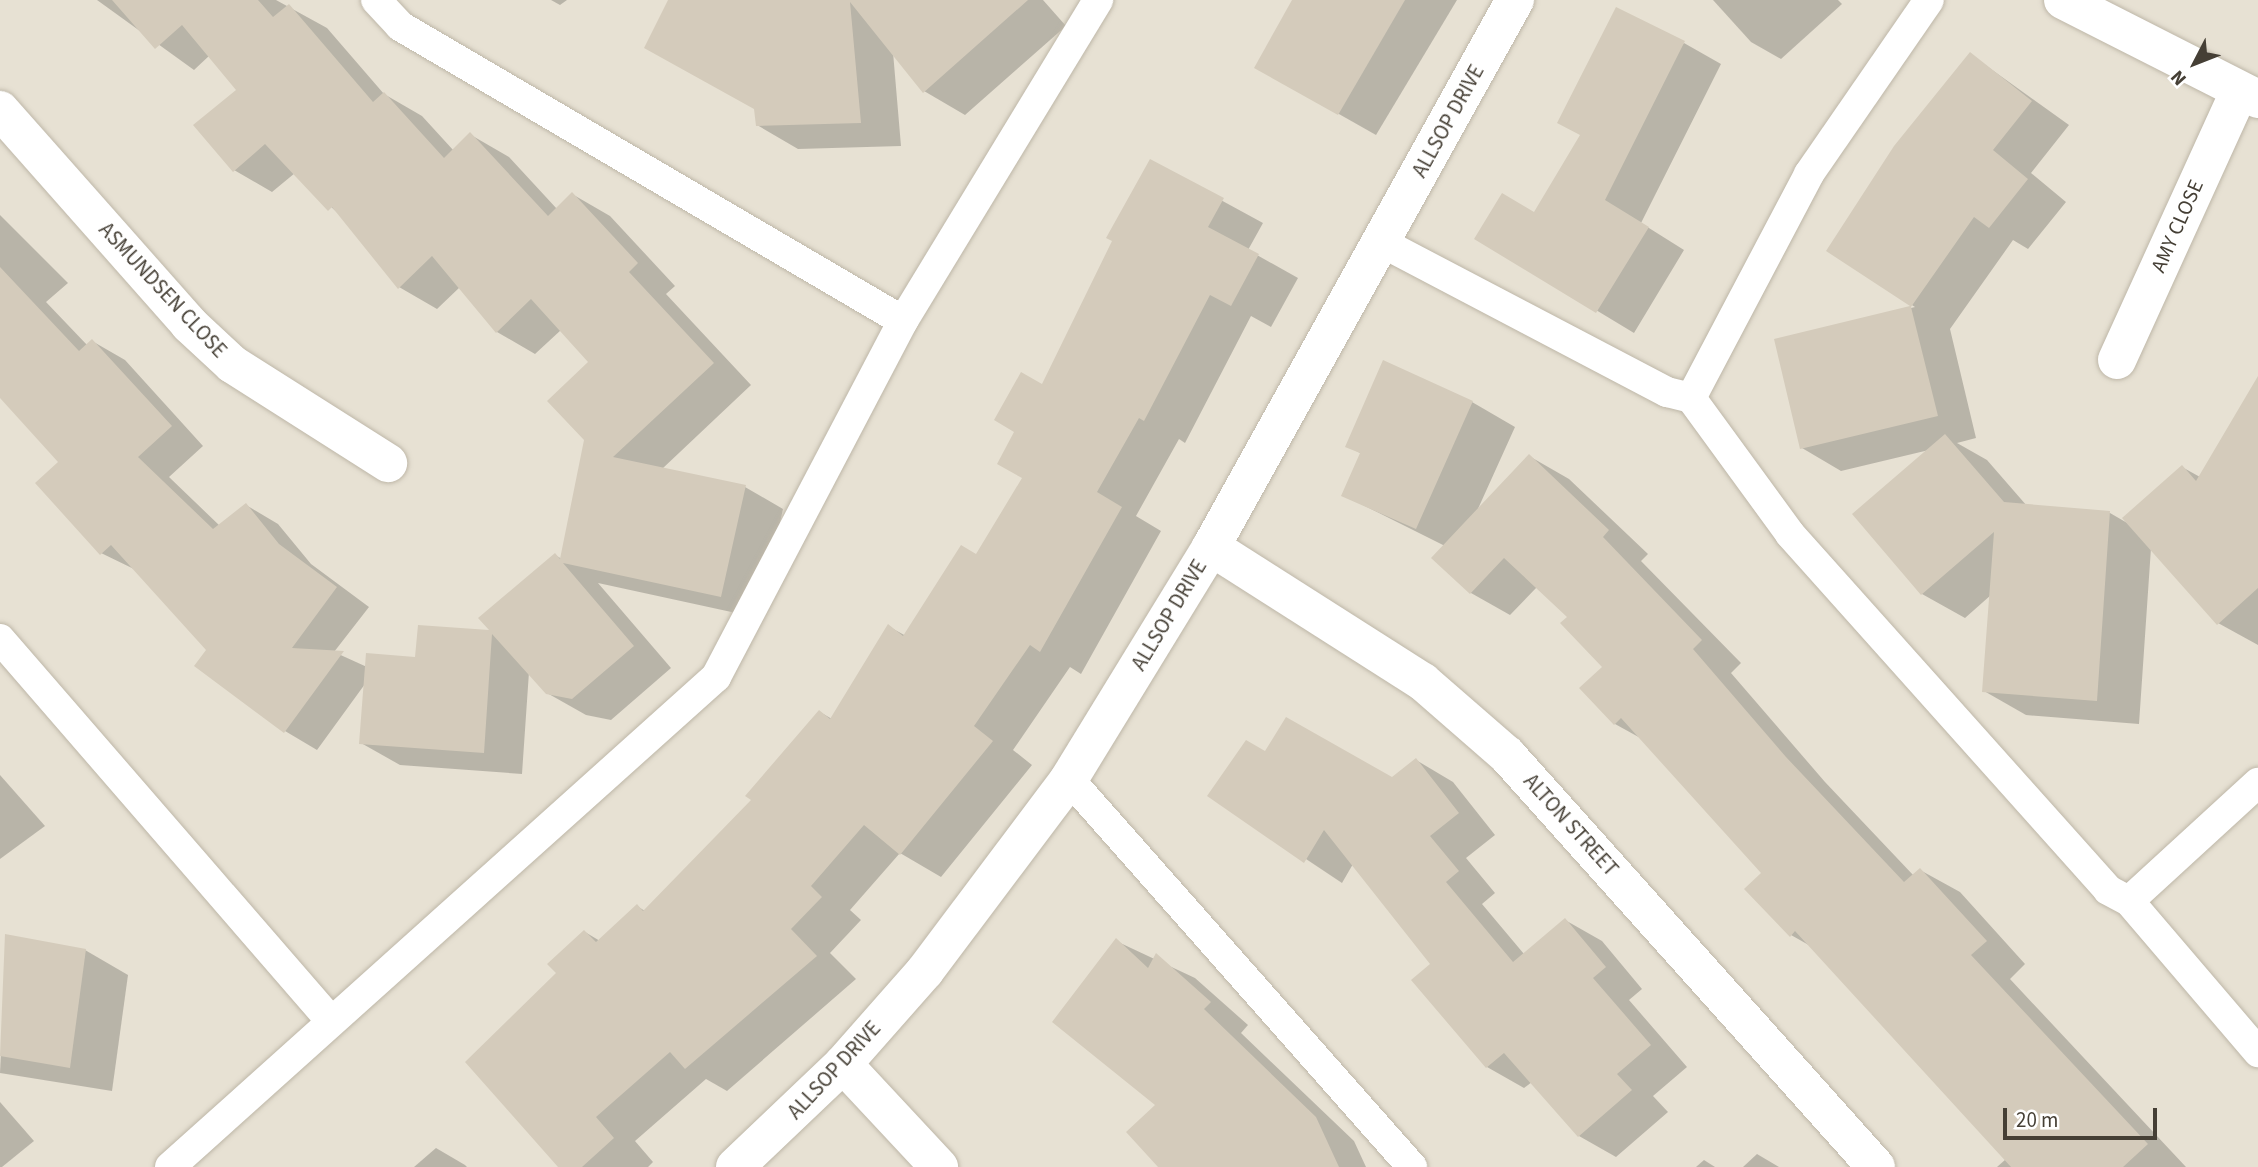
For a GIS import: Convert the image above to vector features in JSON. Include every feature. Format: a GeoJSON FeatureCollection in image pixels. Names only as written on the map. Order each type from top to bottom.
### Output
{"type":"FeatureCollection","features":[{"type":"Feature","properties":{"kind":"street","name":"ALLSOP DRIVE"},"geometry":{"type":"LineString","coordinates":[[735,1167],[843,1064],[925,971],[1069,779],[1211,547],[1515,0]]}},
{"type":"Feature","properties":{"kind":"street"},"geometry":{"type":"LineString","coordinates":[[2063,0],[2248,96]]}},
{"type":"Feature","properties":{"kind":"street","name":"AMY CLOSE"},"geometry":{"type":"LineString","coordinates":[[2116,360],[2248,96]]}},
{"type":"Feature","properties":{"kind":"street","name":"ASMUNDSEN CLOSE"},"geometry":{"type":"LineString","coordinates":[[0,110],[215,348],[388,463]]}},
{"type":"Feature","properties":{"kind":"street","name":"ALTON STREET"},"geometry":{"type":"LineString","coordinates":[[1211,547],[1423,682],[1482,732],[1554,803],[1861,1162]]}},
{"type":"Feature","properties":{"kind":"street"},"geometry":{"type":"LineString","coordinates":[[843,1064],[939,1167]]}},
{"type":"Feature","properties":{"kind":"lane"},"geometry":{"type":"LineString","coordinates":[[376,0],[400,26],[903,321]]}},
{"type":"Feature","properties":{"kind":"lane"},"geometry":{"type":"LineString","coordinates":[[170,1167],[716,677],[903,321],[1098,0]]}},
{"type":"Feature","properties":{"kind":"lane"},"geometry":{"type":"LineString","coordinates":[[1691,398],[1809,174],[1929,0]]}},
{"type":"Feature","properties":{"kind":"lane"},"geometry":{"type":"LineString","coordinates":[[1381,242],[1667,392],[1691,398],[1790,534],[2108,890],[2129,901],[2258,1052]]}},
{"type":"Feature","properties":{"kind":"lane"},"geometry":{"type":"LineString","coordinates":[[0,639],[331,1021]]}},
{"type":"Feature","properties":{"kind":"lane"},"geometry":{"type":"LineString","coordinates":[[1069,779],[1412,1167]]}},
{"type":"Feature","properties":{"kind":"lane"},"geometry":{"type":"LineString","coordinates":[[2129,901],[2258,783]]}},
{"type":"Feature","properties":{"kind":"shaded area"},"geometry":{"type":"Polygon","coordinates":[[[0,0],[2258,0],[2258,1167],[0,1167],[0,0]]]}},
{"type":"Feature","properties":{"kind":"building"},"geometry":{"type":"Polygon","coordinates":[[[112,0],[258,0],[273,17],[289,4],[373,102],[384,92],[444,158],[470,132],[548,216],[572,192],[638,263],[629,272],[714,363],[613,457],[746,485],[721,597],[563,563],[634,646],[572,699],[546,694],[492,634],[484,753],[359,744],[366,653],[415,657],[418,625],[489,630],[478,618],[555,553],[560,559],[584,440],[547,401],[588,362],[531,299],[496,333],[432,256],[398,289],[332,207],[328,211],[265,144],[233,172],[193,125],[236,90],[182,25],[155,49],[112,0]]]}},
{"type":"Feature","properties":{"kind":"building"},"geometry":{"type":"Polygon","coordinates":[[[668,0],[1028,0],[923,93],[850,2],[861,123],[756,126],[754,109],[644,48],[668,0]]]}},
{"type":"Feature","properties":{"kind":"building"},"geometry":{"type":"Polygon","coordinates":[[[1292,0],[1405,0],[1338,115],[1254,68],[1292,0]]]}},
{"type":"Feature","properties":{"kind":"building"},"geometry":{"type":"Polygon","coordinates":[[[1616,7],[1685,41],[1605,200],[1649,227],[1596,313],[1474,239],[1502,193],[1534,212],[1580,135],[1557,123],[1616,7]]]}},
{"type":"Feature","properties":{"kind":"building"},"geometry":{"type":"Polygon","coordinates":[[[1970,52],[2032,101],[1993,150],[2028,179],[1989,228],[1974,217],[1911,307],[1938,416],[1800,449],[1774,339],[1910,306],[1826,251],[1894,146],[1970,52]]]}},
{"type":"Feature","properties":{"kind":"building"},"geometry":{"type":"Polygon","coordinates":[[[1150,159],[1224,198],[1208,227],[1259,254],[1231,306],[1210,295],[1144,421],[1139,418],[1097,492],[1122,507],[1040,652],[1030,645],[974,726],[993,741],[900,855],[864,825],[811,886],[822,897],[791,929],[817,956],[685,1069],[670,1052],[596,1117],[614,1138],[582,1167],[558,1167],[465,1062],[556,973],[547,964],[584,930],[596,942],[637,904],[643,911],[751,800],[745,796],[819,710],[830,719],[888,624],[903,636],[961,545],[976,554],[1022,478],[997,464],[1014,432],[994,420],[1021,372],[1042,384],[1112,241],[1106,238],[1150,159]]]}},
{"type":"Feature","properties":{"kind":"building"},"geometry":{"type":"Polygon","coordinates":[[[0,267],[79,351],[92,339],[172,426],[138,457],[213,529],[246,503],[279,544],[337,587],[292,648],[344,651],[284,733],[194,666],[206,650],[111,545],[100,555],[35,483],[58,462],[0,398],[0,267]]]}},
{"type":"Feature","properties":{"kind":"building"},"geometry":{"type":"Polygon","coordinates":[[[1383,360],[1473,401],[1416,529],[1341,496],[1360,453],[1345,447],[1383,360]]]}},
{"type":"Feature","properties":{"kind":"building"},"geometry":{"type":"Polygon","coordinates":[[[2258,376],[2258,588],[2217,625],[2122,518],[2182,465],[2196,481],[2258,376]]]}},
{"type":"Feature","properties":{"kind":"building"},"geometry":{"type":"Polygon","coordinates":[[[1945,434],[2004,502],[2110,511],[2097,701],[1982,692],[1994,532],[1921,595],[1852,514],[1945,434]]]}},
{"type":"Feature","properties":{"kind":"building"},"geometry":{"type":"Polygon","coordinates":[[[1529,454],[1609,530],[1603,537],[1702,640],[1693,649],[1786,757],[1904,882],[1920,868],[1987,941],[1971,955],[2148,1144],[2123,1167],[2011,1167],[1795,931],[1790,937],[1744,889],[1761,873],[1621,718],[1614,725],[1579,688],[1602,667],[1560,623],[1567,617],[1504,558],[1470,594],[1431,558],[1529,454]]]}},
{"type":"Feature","properties":{"kind":"building"},"geometry":{"type":"Polygon","coordinates":[[[1286,717],[1392,777],[1416,758],[1459,813],[1430,836],[1459,871],[1446,882],[1513,962],[1565,918],[1606,967],[1593,978],[1651,1045],[1617,1074],[1632,1090],[1578,1137],[1504,1053],[1486,1068],[1411,980],[1430,964],[1324,830],[1304,863],[1207,796],[1246,740],[1265,751],[1286,717]]]}},
{"type":"Feature","properties":{"kind":"building"},"geometry":{"type":"Polygon","coordinates":[[[5,934],[86,949],[70,1068],[0,1056],[5,934]]]}},
{"type":"Feature","properties":{"kind":"building"},"geometry":{"type":"Polygon","coordinates":[[[1116,938],[1148,968],[1156,953],[1211,1002],[1204,1009],[1316,1117],[1339,1167],[1158,1167],[1126,1132],[1155,1105],[1052,1022],[1116,938]]]}}]}
